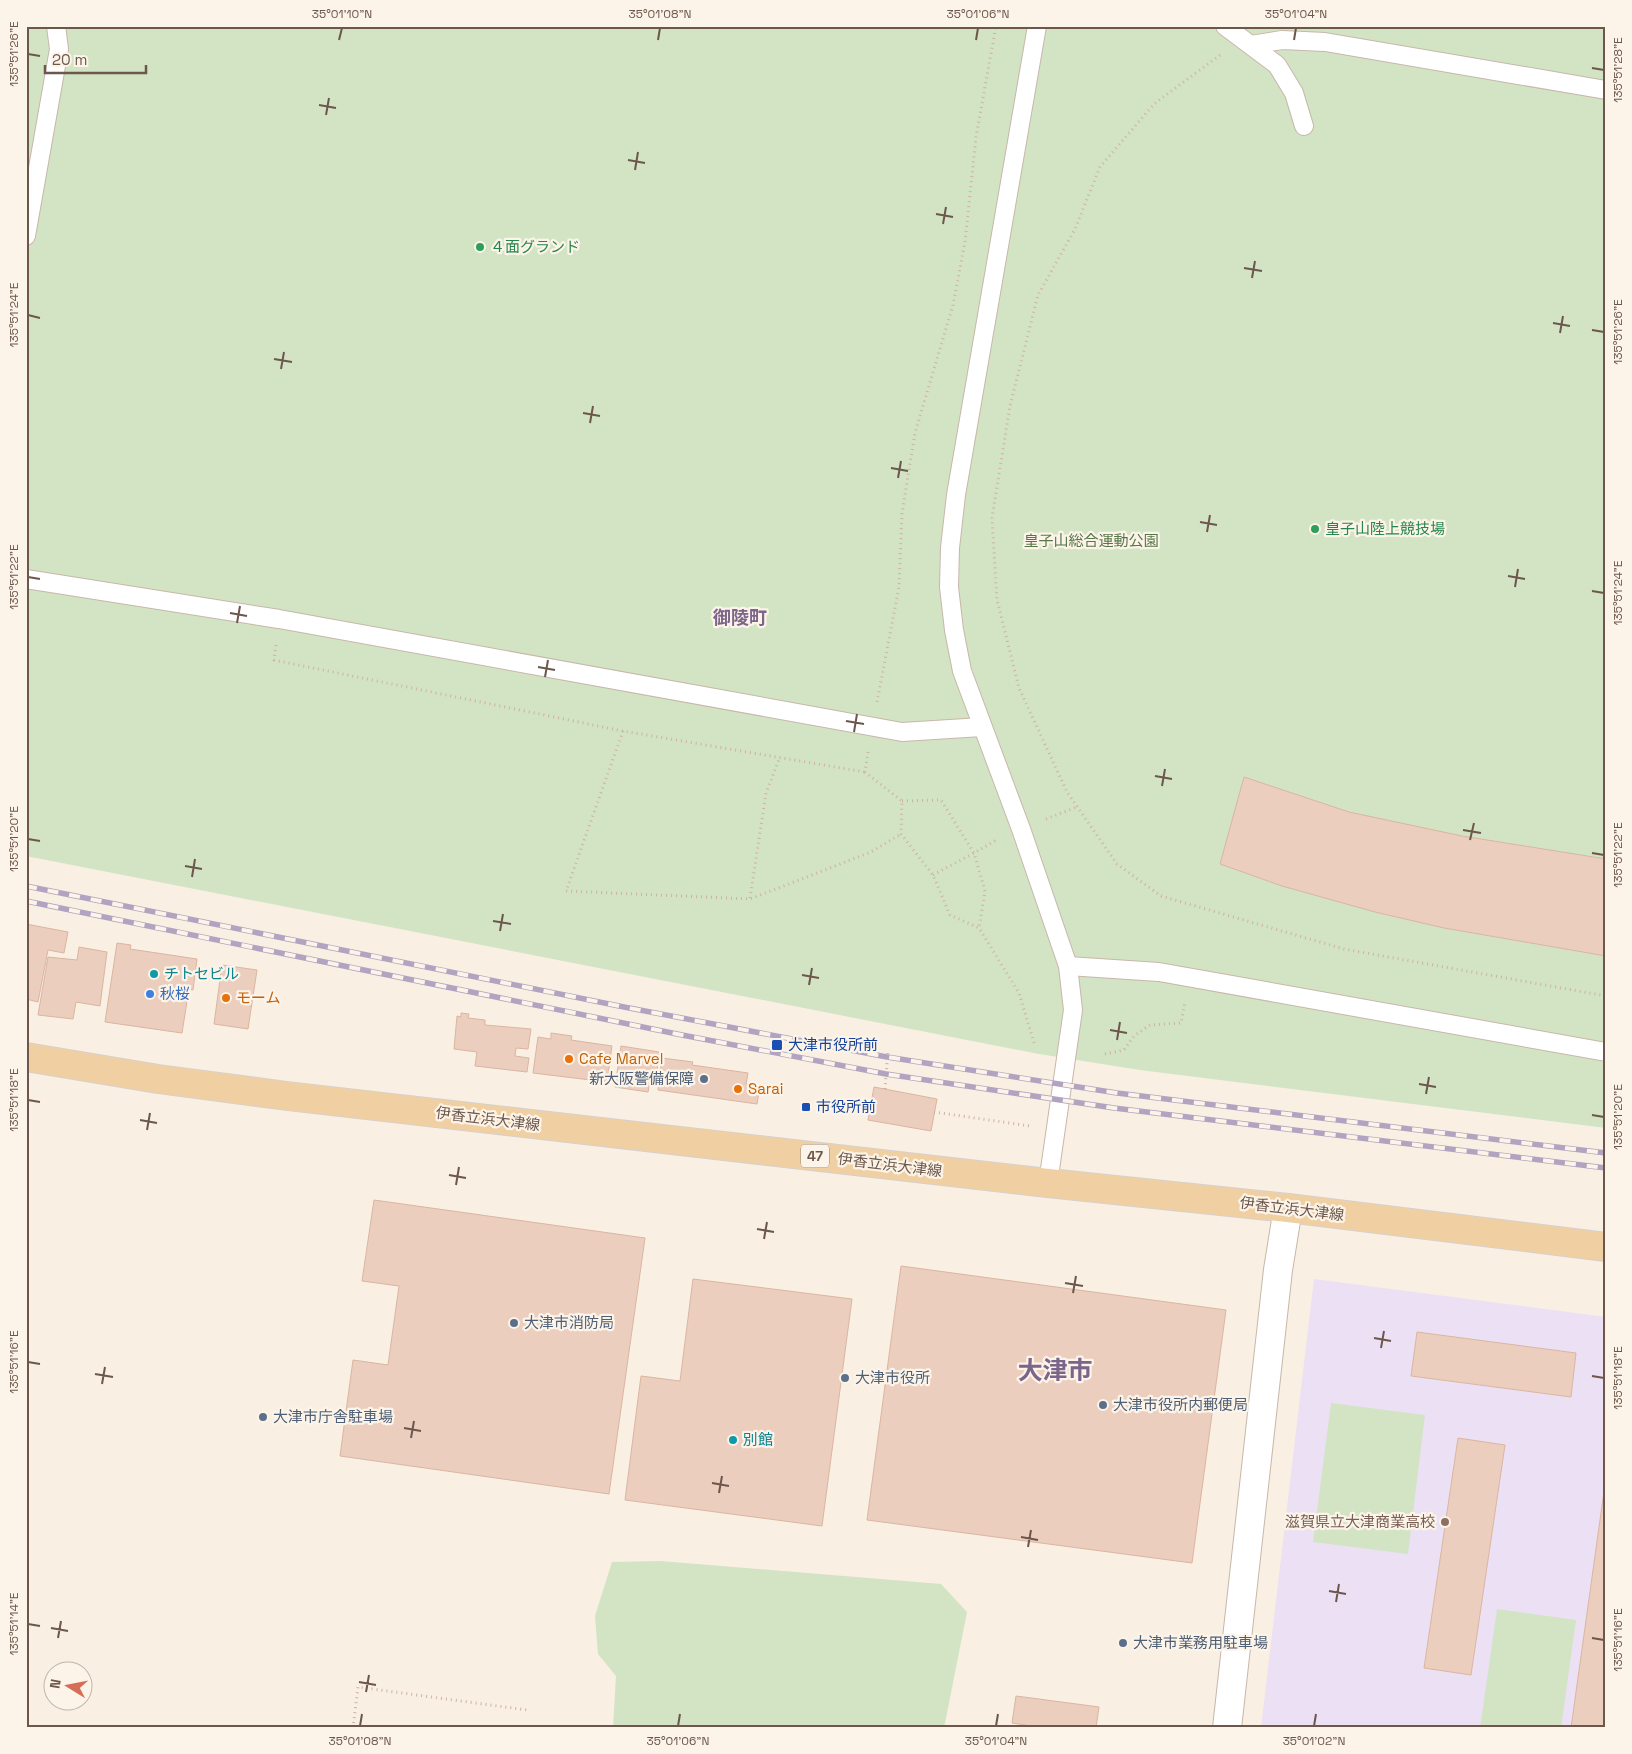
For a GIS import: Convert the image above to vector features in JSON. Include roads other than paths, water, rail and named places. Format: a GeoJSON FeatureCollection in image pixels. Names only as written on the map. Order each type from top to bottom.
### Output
{"type":"FeatureCollection","features":[{"type":"Feature","properties":{"kind":"main road","name":"伊香立浜大津線"},"geometry":{"type":"LineString","coordinates":[[26,1057],[158,1079],[278,1094],[1048,1183],[1288,1208],[1606,1247]]}},
{"type":"Feature","properties":{"kind":"street"},"geometry":{"type":"LineString","coordinates":[[1227,1728],[1278,1270],[1288,1208]]}},
{"type":"Feature","properties":{"kind":"lane"},"geometry":{"type":"LineString","coordinates":[[26,236],[59,48],[56,26]]}},
{"type":"Feature","properties":{"kind":"lane"},"geometry":{"type":"LineString","coordinates":[[1037,26],[956,495],[950,548],[949,587],[954,630],[962,671],[1021,829],[1068,966],[1073,1010],[1048,1183]]}},
{"type":"Feature","properties":{"kind":"lane"},"geometry":{"type":"LineString","coordinates":[[1225,26],[1277,65],[1294,93],[1304,126]]}},
{"type":"Feature","properties":{"kind":"lane"},"geometry":{"type":"LineString","coordinates":[[1251,45],[1282,40],[1325,42],[1606,90]]}},
{"type":"Feature","properties":{"kind":"lane"},"geometry":{"type":"LineString","coordinates":[[26,579],[279,619],[902,732],[982,727]]}},
{"type":"Feature","properties":{"kind":"lane"},"geometry":{"type":"LineString","coordinates":[[1068,966],[1159,972],[1606,1052]]}},
{"type":"Feature","properties":{"kind":"railway"},"geometry":{"type":"LineString","coordinates":[[26,886],[624,1007],[887,1057],[1117,1093],[1606,1153]]}},
{"type":"Feature","properties":{"kind":"railway"},"geometry":{"type":"LineString","coordinates":[[26,901],[682,1035],[886,1074],[1114,1108],[1606,1168]]}},
{"type":"Feature","properties":{"kind":"place","name":"４面グランド"},"geometry":{"type":"Point","coordinates":[480,247]}},
{"type":"Feature","properties":{"kind":"place","name":"皇子山陸上競技場"},"geometry":{"type":"Point","coordinates":[1315,529]}},
{"type":"Feature","properties":{"kind":"place","name":"チトセビル"},"geometry":{"type":"Point","coordinates":[154,974]}},
{"type":"Feature","properties":{"kind":"place","name":"秋桜"},"geometry":{"type":"Point","coordinates":[150,994]}},
{"type":"Feature","properties":{"kind":"place","name":"モーム"},"geometry":{"type":"Point","coordinates":[226,998]}},
{"type":"Feature","properties":{"kind":"place","name":"大津市役所前"},"geometry":{"type":"Point","coordinates":[777,1045]}},
{"type":"Feature","properties":{"kind":"place","name":"Cafe Marvel"},"geometry":{"type":"Point","coordinates":[569,1059]}},
{"type":"Feature","properties":{"kind":"place","name":"新大阪警備保障"},"geometry":{"type":"Point","coordinates":[704,1079]}},
{"type":"Feature","properties":{"kind":"place","name":"Sarai"},"geometry":{"type":"Point","coordinates":[738,1089]}},
{"type":"Feature","properties":{"kind":"place","name":"市役所前"},"geometry":{"type":"Point","coordinates":[806,1107]}},
{"type":"Feature","properties":{"kind":"place","name":"大津市消防局"},"geometry":{"type":"Point","coordinates":[514,1323]}},
{"type":"Feature","properties":{"kind":"place","name":"大津市役所"},"geometry":{"type":"Point","coordinates":[845,1378]}},
{"type":"Feature","properties":{"kind":"place","name":"大津市役所内郵便局"},"geometry":{"type":"Point","coordinates":[1103,1405]}},
{"type":"Feature","properties":{"kind":"place","name":"大津市庁舎駐車場"},"geometry":{"type":"Point","coordinates":[263,1417]}},
{"type":"Feature","properties":{"kind":"place","name":"別館"},"geometry":{"type":"Point","coordinates":[733,1440]}},
{"type":"Feature","properties":{"kind":"place","name":"滋賀県立大津商業高校"},"geometry":{"type":"Point","coordinates":[1445,1522]}},
{"type":"Feature","properties":{"kind":"place","name":"大津市業務用駐車場"},"geometry":{"type":"Point","coordinates":[1123,1643]}},
{"type":"Feature","properties":{"kind":"district","name":"御陵町"},"geometry":{"type":"Point","coordinates":[740,618]}},
{"type":"Feature","properties":{"kind":"district","name":"大津市"},"geometry":{"type":"Point","coordinates":[1055,1370]}},
{"type":"Feature","properties":{"kind":"park label","name":"皇子山総合運動公園"},"geometry":{"type":"Point","coordinates":[1091,541]}}]}
